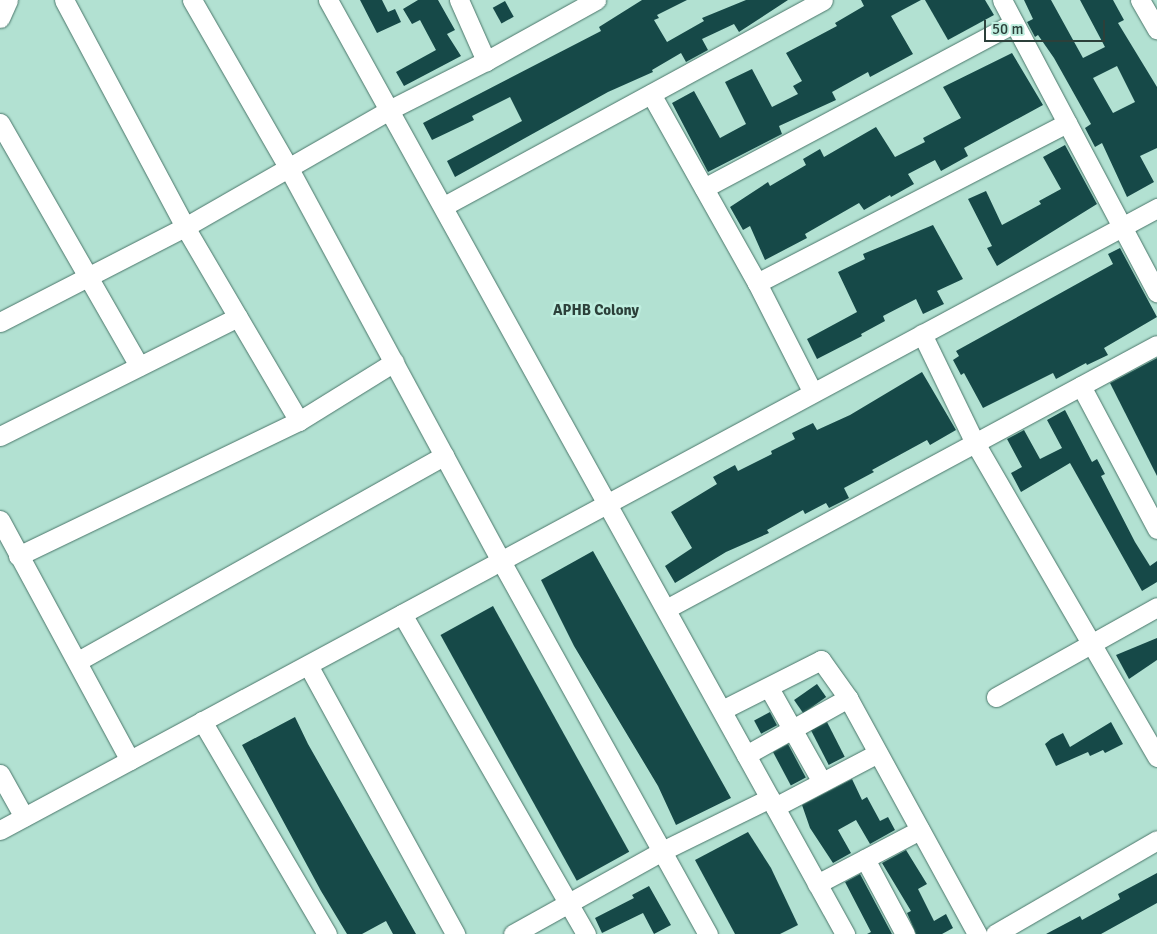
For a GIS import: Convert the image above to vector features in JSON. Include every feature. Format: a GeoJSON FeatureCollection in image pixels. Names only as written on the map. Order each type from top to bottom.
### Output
{"type":"FeatureCollection","features":[{"type":"Feature","properties":{"kind":"street"},"geometry":{"type":"LineString","coordinates":[[0,18],[8,0]]}},
{"type":"Feature","properties":{"kind":"street"},"geometry":{"type":"LineString","coordinates":[[64,0],[185,226],[299,421]]}},
{"type":"Feature","properties":{"kind":"street"},"geometry":{"type":"LineString","coordinates":[[192,0],[288,167],[501,561],[708,934]]}},
{"type":"Feature","properties":{"kind":"street"},"geometry":{"type":"LineString","coordinates":[[328,0],[444,206],[845,934]]}},
{"type":"Feature","properties":{"kind":"street"},"geometry":{"type":"LineString","coordinates":[[459,0],[486,62]]}},
{"type":"Feature","properties":{"kind":"street"},"geometry":{"type":"LineString","coordinates":[[0,322],[185,226],[389,110],[486,62],[596,0]]}},
{"type":"Feature","properties":{"kind":"street"},"geometry":{"type":"LineString","coordinates":[[444,206],[823,0]]}},
{"type":"Feature","properties":{"kind":"street"},"geometry":{"type":"LineString","coordinates":[[1002,0],[1157,293]]}},
{"type":"Feature","properties":{"kind":"street"},"geometry":{"type":"LineString","coordinates":[[1140,0],[1157,30]]}},
{"type":"Feature","properties":{"kind":"street"},"geometry":{"type":"LineString","coordinates":[[704,188],[1014,23]]}},
{"type":"Feature","properties":{"kind":"street"},"geometry":{"type":"LineString","coordinates":[[651,94],[757,283],[813,393]]}},
{"type":"Feature","properties":{"kind":"street"},"geometry":{"type":"LineString","coordinates":[[757,283],[1067,123]]}},
{"type":"Feature","properties":{"kind":"street"},"geometry":{"type":"LineString","coordinates":[[0,124],[139,366]]}},
{"type":"Feature","properties":{"kind":"street"},"geometry":{"type":"LineString","coordinates":[[0,830],[1157,208]]}},
{"type":"Feature","properties":{"kind":"street"},"geometry":{"type":"LineString","coordinates":[[0,436],[238,317]]}},
{"type":"Feature","properties":{"kind":"street"},"geometry":{"type":"LineString","coordinates":[[922,334],[975,443],[1090,644],[1155,745]]}},
{"type":"Feature","properties":{"kind":"street"},"geometry":{"type":"LineString","coordinates":[[666,609],[1157,345]]}},
{"type":"Feature","properties":{"kind":"street"},"geometry":{"type":"LineString","coordinates":[[18,556],[299,421],[394,362]]}},
{"type":"Feature","properties":{"kind":"street"},"geometry":{"type":"LineString","coordinates":[[1081,386],[1157,529]]}},
{"type":"Feature","properties":{"kind":"street"},"geometry":{"type":"LineString","coordinates":[[78,661],[444,456]]}},
{"type":"Feature","properties":{"kind":"street"},"geometry":{"type":"LineString","coordinates":[[0,520],[130,760]]}},
{"type":"Feature","properties":{"kind":"street"},"geometry":{"type":"LineString","coordinates":[[996,697],[1157,607]]}},
{"type":"Feature","properties":{"kind":"street"},"geometry":{"type":"LineString","coordinates":[[402,614],[586,934]]}},
{"type":"Feature","properties":{"kind":"street"},"geometry":{"type":"LineString","coordinates":[[722,710],[769,688],[821,660],[848,698],[977,934]]}},
{"type":"Feature","properties":{"kind":"street"},"geometry":{"type":"LineString","coordinates":[[308,665],[455,934]]}},
{"type":"Feature","properties":{"kind":"street"},"geometry":{"type":"LineString","coordinates":[[769,688],[822,782]]}},
{"type":"Feature","properties":{"kind":"street"},"geometry":{"type":"LineString","coordinates":[[746,754],[848,698]]}},
{"type":"Feature","properties":{"kind":"street"},"geometry":{"type":"LineString","coordinates":[[202,721],[327,934]]}},
{"type":"Feature","properties":{"kind":"street"},"geometry":{"type":"LineString","coordinates":[[513,934],[662,851],[822,782],[878,753]]}},
{"type":"Feature","properties":{"kind":"street"},"geometry":{"type":"LineString","coordinates":[[0,774],[24,817]]}},
{"type":"Feature","properties":{"kind":"street"},"geometry":{"type":"LineString","coordinates":[[817,884],[920,830]]}},
{"type":"Feature","properties":{"kind":"street"},"geometry":{"type":"LineString","coordinates":[[995,934],[1157,840]]}},
{"type":"Feature","properties":{"kind":"street"},"geometry":{"type":"LineString","coordinates":[[865,859],[905,934]]}},
{"type":"Feature","properties":{"kind":"building"},"geometry":{"type":"Polygon","coordinates":[[[360,0],[382,0],[388,12],[395,9],[401,22],[377,33],[360,0]]]}},
{"type":"Feature","properties":{"kind":"building"},"geometry":{"type":"Polygon","coordinates":[[[418,0],[438,0],[455,30],[447,34],[461,56],[404,86],[396,72],[436,50],[420,20],[412,24],[403,9],[418,0]]]}},
{"type":"Feature","properties":{"kind":"building"},"geometry":{"type":"Polygon","coordinates":[[[642,0],[687,0],[657,15],[659,18],[654,20],[667,42],[704,21],[702,18],[746,0],[788,0],[739,32],[734,24],[702,39],[708,50],[686,62],[681,53],[652,70],[653,72],[608,92],[455,177],[447,161],[522,121],[510,97],[472,116],[474,120],[432,140],[423,123],[601,31],[599,27],[642,0]]]}},
{"type":"Feature","properties":{"kind":"building"},"geometry":{"type":"Polygon","coordinates":[[[861,0],[921,0],[891,16],[913,54],[870,77],[868,72],[832,92],[836,100],[779,126],[782,134],[708,172],[672,103],[694,91],[720,138],[746,124],[725,82],[752,69],[772,107],[798,94],[793,86],[802,81],[786,53],[837,26],[835,23],[864,6],[861,0]]]}},
{"type":"Feature","properties":{"kind":"building"},"geometry":{"type":"Polygon","coordinates":[[[925,0],[985,0],[994,15],[948,40],[925,0]]]}},
{"type":"Feature","properties":{"kind":"building"},"geometry":{"type":"Polygon","coordinates":[[[1024,0],[1051,0],[1083,58],[1105,47],[1080,0],[1113,0],[1124,20],[1118,23],[1157,87],[1157,148],[1140,156],[1154,182],[1127,197],[1102,143],[1095,147],[1085,128],[1091,124],[1054,58],[1038,35],[1035,37],[1027,22],[1033,19],[1024,0]],[[1117,66],[1093,78],[1113,113],[1135,102],[1117,66]]]}},
{"type":"Feature","properties":{"kind":"building"},"geometry":{"type":"Polygon","coordinates":[[[505,1],[514,17],[501,24],[493,8],[505,1]]]}},
{"type":"Feature","properties":{"kind":"building"},"geometry":{"type":"Polygon","coordinates":[[[1012,53],[1043,105],[964,148],[968,156],[941,171],[935,160],[908,174],[914,184],[864,210],[859,203],[805,234],[807,238],[765,260],[750,226],[743,230],[730,207],[768,182],[770,186],[806,165],[803,159],[820,149],[824,157],[876,127],[895,157],[925,142],[923,138],[961,118],[943,87],[1012,53]]]}},
{"type":"Feature","properties":{"kind":"building"},"geometry":{"type":"Polygon","coordinates":[[[1065,145],[1097,204],[997,266],[987,248],[992,246],[968,199],[986,191],[1002,225],[1041,204],[1039,201],[1061,189],[1043,157],[1065,145]]]}},
{"type":"Feature","properties":{"kind":"building"},"geometry":{"type":"Polygon","coordinates":[[[933,225],[963,279],[937,291],[944,304],[923,314],[916,299],[883,316],[885,321],[861,334],[862,336],[817,359],[807,339],[857,312],[838,272],[865,259],[863,254],[933,225]]]}},
{"type":"Feature","properties":{"kind":"building"},"geometry":{"type":"Polygon","coordinates":[[[1120,248],[1157,317],[1104,348],[1108,355],[1087,365],[1086,363],[1056,379],[1053,373],[983,408],[964,373],[961,375],[953,360],[959,356],[956,351],[1113,264],[1108,254],[1120,248]]]}},
{"type":"Feature","properties":{"kind":"building"},"geometry":{"type":"Polygon","coordinates":[[[1157,358],[1157,476],[1110,383],[1157,358]]]}},
{"type":"Feature","properties":{"kind":"building"},"geometry":{"type":"Polygon","coordinates":[[[922,372],[956,430],[930,445],[927,440],[872,470],[874,472],[844,488],[849,498],[829,508],[826,503],[805,514],[803,510],[767,530],[769,533],[726,552],[675,583],[665,566],[692,548],[671,512],[717,484],[713,477],[735,465],[738,471],[772,454],[771,451],[795,439],[792,433],[813,423],[817,430],[850,415],[922,372]]]}},
{"type":"Feature","properties":{"kind":"building"},"geometry":{"type":"Polygon","coordinates":[[[1065,410],[1092,462],[1097,459],[1105,474],[1101,476],[1135,542],[1150,566],[1157,561],[1157,582],[1142,591],[1070,463],[1021,492],[1011,473],[1022,467],[1007,439],[1024,430],[1040,459],[1062,448],[1047,420],[1065,410]]]}},
{"type":"Feature","properties":{"kind":"building"},"geometry":{"type":"Polygon","coordinates":[[[593,551],[731,798],[676,825],[658,786],[574,646],[541,580],[593,551]]]}},
{"type":"Feature","properties":{"kind":"building"},"geometry":{"type":"Polygon","coordinates":[[[493,606],[629,852],[577,881],[441,635],[493,606]]]}},
{"type":"Feature","properties":{"kind":"building"},"geometry":{"type":"Polygon","coordinates":[[[1157,638],[1157,660],[1129,679],[1116,655],[1157,638]]]}},
{"type":"Feature","properties":{"kind":"building"},"geometry":{"type":"Polygon","coordinates":[[[817,684],[826,697],[803,713],[794,700],[817,684]]]}},
{"type":"Feature","properties":{"kind":"building"},"geometry":{"type":"Polygon","coordinates":[[[770,712],[777,725],[761,734],[754,720],[770,712]]]}},
{"type":"Feature","properties":{"kind":"building"},"geometry":{"type":"Polygon","coordinates":[[[295,717],[308,744],[416,934],[393,934],[386,921],[362,934],[347,934],[321,891],[242,745],[295,717]]]}},
{"type":"Feature","properties":{"kind":"building"},"geometry":{"type":"Polygon","coordinates":[[[827,722],[845,757],[829,765],[811,730],[827,722]]]}},
{"type":"Feature","properties":{"kind":"building"},"geometry":{"type":"Polygon","coordinates":[[[1111,722],[1123,744],[1105,753],[1103,750],[1090,756],[1088,752],[1056,766],[1045,744],[1051,739],[1063,733],[1070,747],[1111,722]]]}},
{"type":"Feature","properties":{"kind":"building"},"geometry":{"type":"Polygon","coordinates":[[[788,744],[806,778],[791,786],[773,752],[788,744]]]}},
{"type":"Feature","properties":{"kind":"building"},"geometry":{"type":"Polygon","coordinates":[[[852,779],[862,800],[867,797],[880,821],[888,817],[895,830],[870,844],[856,820],[838,830],[851,853],[833,863],[810,828],[802,805],[852,779]]]}},
{"type":"Feature","properties":{"kind":"building"},"geometry":{"type":"Polygon","coordinates":[[[748,832],[771,868],[798,925],[780,934],[735,934],[695,860],[748,832]]]}},
{"type":"Feature","properties":{"kind":"building"},"geometry":{"type":"Polygon","coordinates":[[[906,850],[927,884],[918,889],[934,921],[946,914],[953,928],[942,934],[916,934],[907,913],[911,911],[882,863],[906,850]]]}},
{"type":"Feature","properties":{"kind":"building"},"geometry":{"type":"Polygon","coordinates":[[[1157,873],[1157,903],[1101,934],[1046,934],[1080,916],[1082,920],[1120,899],[1118,894],[1157,873]]]}},
{"type":"Feature","properties":{"kind":"building"},"geometry":{"type":"Polygon","coordinates":[[[860,874],[892,934],[867,934],[871,932],[845,882],[860,874]]]}},
{"type":"Feature","properties":{"kind":"building"},"geometry":{"type":"Polygon","coordinates":[[[649,886],[671,925],[654,934],[643,913],[602,933],[595,918],[634,898],[632,895],[649,886]]]}},
{"type":"Feature","properties":{"kind":"district","name":"APHB Colony"},"geometry":{"type":"Point","coordinates":[596,311]}}]}
